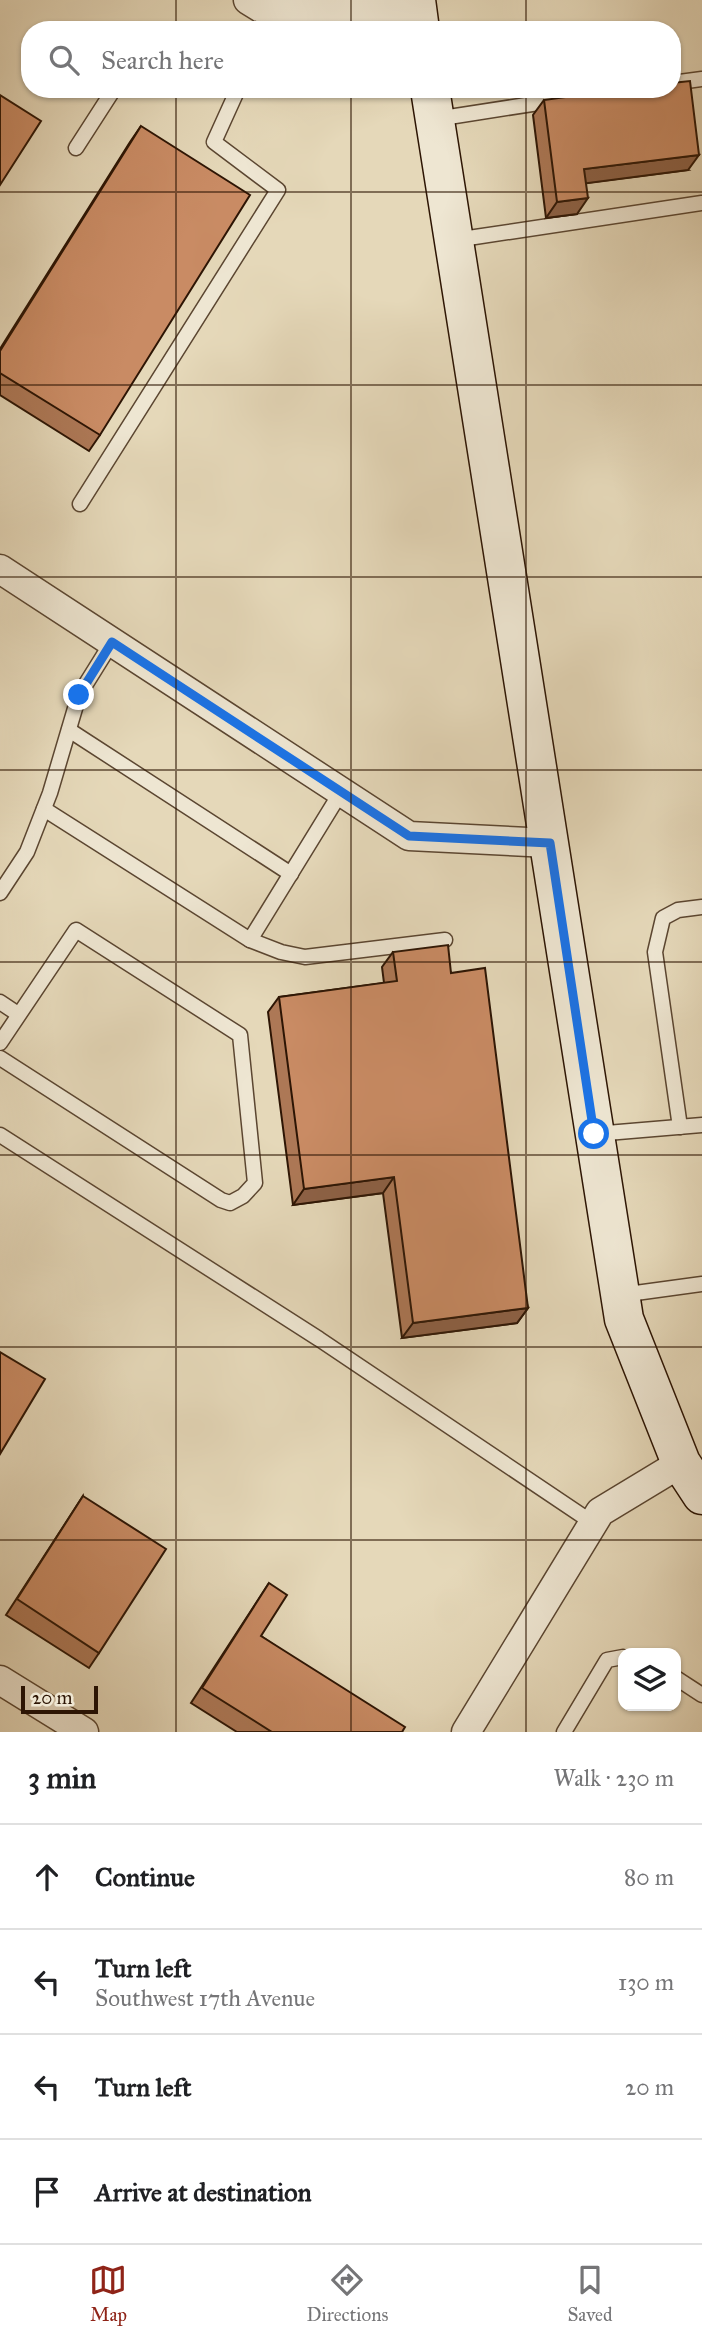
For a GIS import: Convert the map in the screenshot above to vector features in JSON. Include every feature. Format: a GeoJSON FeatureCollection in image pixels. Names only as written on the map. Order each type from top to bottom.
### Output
{"type":"FeatureCollection","features":[{"type":"Feature","properties":{"kind":"main road"},"geometry":{"type":"LineString","coordinates":[[432,104],[624,1319],[681,1462],[702,1494]]}},
{"type":"Feature","properties":{"kind":"street"},"geometry":{"type":"LineString","coordinates":[[248,0],[279,20],[418,14]]}},
{"type":"Feature","properties":{"kind":"street"},"geometry":{"type":"LineString","coordinates":[[0,569],[409,836],[550,843]]}},
{"type":"Feature","properties":{"kind":"street"},"geometry":{"type":"LineString","coordinates":[[467,1732],[600,1512],[681,1462]]}},
{"type":"Feature","properties":{"kind":"street"},"geometry":{"type":"LineString","coordinates":[[2,1685],[84,1732]]}},
{"type":"Feature","properties":{"kind":"lane"},"geometry":{"type":"LineString","coordinates":[[681,82],[702,79]]}},
{"type":"Feature","properties":{"kind":"lane"},"geometry":{"type":"LineString","coordinates":[[76,148],[108,98]]}},
{"type":"Feature","properties":{"kind":"lane"},"geometry":{"type":"LineString","coordinates":[[80,504],[278,190],[214,142],[232,98]]}},
{"type":"Feature","properties":{"kind":"lane"},"geometry":{"type":"LineString","coordinates":[[432,104],[566,99]]}},
{"type":"Feature","properties":{"kind":"lane"},"geometry":{"type":"LineString","coordinates":[[454,240],[702,203]]}},
{"type":"Feature","properties":{"kind":"lane"},"geometry":{"type":"LineString","coordinates":[[0,893],[27,852],[44,809],[79,695],[112,642]]}},
{"type":"Feature","properties":{"kind":"lane"},"geometry":{"type":"LineString","coordinates":[[69,730],[291,874]]}},
{"type":"Feature","properties":{"kind":"lane"},"geometry":{"type":"LineString","coordinates":[[250,940],[341,792]]}},
{"type":"Feature","properties":{"kind":"lane"},"geometry":{"type":"LineString","coordinates":[[44,809],[250,940],[281,952],[305,957],[445,940]]}},
{"type":"Feature","properties":{"kind":"lane"},"geometry":{"type":"LineString","coordinates":[[680,1127],[655,952],[663,918],[678,910],[702,907]]}},
{"type":"Feature","properties":{"kind":"lane"},"geometry":{"type":"LineString","coordinates":[[0,1043],[76,930],[240,1035],[255,1183],[243,1196],[230,1203],[221,1200],[0,1058]]}},
{"type":"Feature","properties":{"kind":"lane"},"geometry":{"type":"LineString","coordinates":[[0,1002],[18,1014]]}},
{"type":"Feature","properties":{"kind":"lane"},"geometry":{"type":"LineString","coordinates":[[594,1134],[702,1125]]}},
{"type":"Feature","properties":{"kind":"lane"},"geometry":{"type":"LineString","coordinates":[[0,1135],[319,1339],[593,1523]]}},
{"type":"Feature","properties":{"kind":"lane"},"geometry":{"type":"LineString","coordinates":[[620,1295],[702,1284]]}},
{"type":"Feature","properties":{"kind":"lane"},"geometry":{"type":"LineString","coordinates":[[564,1732],[607,1660],[618,1658]]}},
{"type":"Feature","properties":{"kind":"lane"},"geometry":{"type":"LineString","coordinates":[[681,1681],[702,1695]]}},
{"type":"Feature","properties":{"kind":"building"},"geometry":{"type":"Polygon","coordinates":[[[690,81],[699,155],[584,169],[588,198],[557,202],[544,100],[681,98],[681,82],[690,81]]]}},
{"type":"Feature","properties":{"kind":"building"},"geometry":{"type":"Polygon","coordinates":[[[0,95],[41,121],[0,185],[0,95]]]}},
{"type":"Feature","properties":{"kind":"building"},"geometry":{"type":"Polygon","coordinates":[[[141,126],[250,195],[100,435],[0,373],[0,351],[141,126]]]}},
{"type":"Feature","properties":{"kind":"building"},"geometry":{"type":"Polygon","coordinates":[[[448,945],[451,973],[485,968],[528,1308],[413,1323],[394,1177],[304,1189],[279,997],[397,981],[393,952],[448,945]]]}},
{"type":"Feature","properties":{"kind":"building"},"geometry":{"type":"Polygon","coordinates":[[[0,1352],[45,1379],[0,1454],[0,1352]]]}},
{"type":"Feature","properties":{"kind":"building"},"geometry":{"type":"Polygon","coordinates":[[[83,1496],[166,1549],[99,1653],[17,1599],[83,1496]]]}},
{"type":"Feature","properties":{"kind":"building"},"geometry":{"type":"Polygon","coordinates":[[[269,1583],[287,1595],[261,1636],[405,1727],[402,1732],[272,1732],[202,1688],[269,1583]]]}},
{"type":"Feature","properties":{"kind":"route"},"geometry":{"type":"LineString","coordinates":[[79,695],[112,642],[409,836],[550,843],[594,1134]]}}]}
